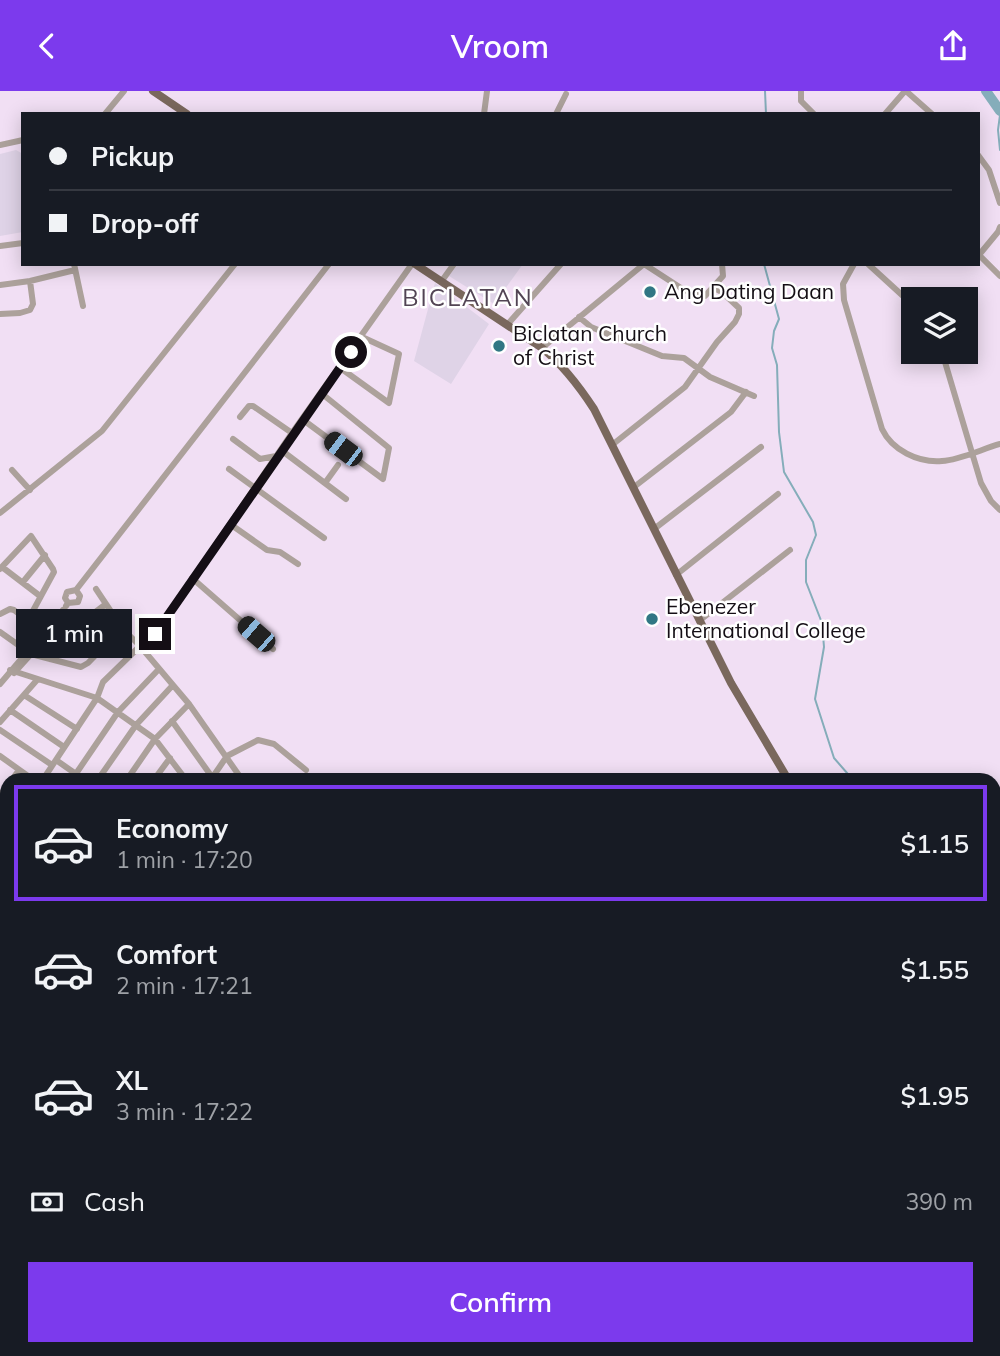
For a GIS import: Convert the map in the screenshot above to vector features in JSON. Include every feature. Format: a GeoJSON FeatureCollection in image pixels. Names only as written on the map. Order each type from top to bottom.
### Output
{"type":"FeatureCollection","features":[{"type":"Feature","properties":{"kind":"main road"},"geometry":{"type":"LineString","coordinates":[[153,91],[184,112]]}},
{"type":"Feature","properties":{"kind":"main road"},"geometry":{"type":"LineString","coordinates":[[416,266],[542,348],[578,384],[594,409],[751,721],[784,773]]}},
{"type":"Feature","properties":{"kind":"street"},"geometry":{"type":"LineString","coordinates":[[107,112],[124,91]]}},
{"type":"Feature","properties":{"kind":"street"},"geometry":{"type":"LineString","coordinates":[[484,112],[487,91]]}},
{"type":"Feature","properties":{"kind":"street"},"geometry":{"type":"LineString","coordinates":[[801,91],[801,101],[812,112]]}},
{"type":"Feature","properties":{"kind":"street"},"geometry":{"type":"LineString","coordinates":[[887,112],[905,91],[930,112]]}},
{"type":"Feature","properties":{"kind":"street"},"geometry":{"type":"LineString","coordinates":[[557,112],[566,92]]}},
{"type":"Feature","properties":{"kind":"street"},"geometry":{"type":"LineString","coordinates":[[0,145],[21,140]]}},
{"type":"Feature","properties":{"kind":"street"},"geometry":{"type":"LineString","coordinates":[[980,158],[989,170],[1000,203]]}},
{"type":"Feature","properties":{"kind":"street"},"geometry":{"type":"LineString","coordinates":[[980,254],[1000,227]]}},
{"type":"Feature","properties":{"kind":"street"},"geometry":{"type":"LineString","coordinates":[[0,246],[21,243]]}},
{"type":"Feature","properties":{"kind":"street"},"geometry":{"type":"LineString","coordinates":[[980,256],[1000,276]]}},
{"type":"Feature","properties":{"kind":"street"},"geometry":{"type":"LineString","coordinates":[[0,513],[102,431],[233,266]]}},
{"type":"Feature","properties":{"kind":"street"},"geometry":{"type":"LineString","coordinates":[[0,684],[66,606],[80,600],[76,590],[328,266]]}},
{"type":"Feature","properties":{"kind":"street"},"geometry":{"type":"LineString","coordinates":[[155,634],[292,433],[412,266]]}},
{"type":"Feature","properties":{"kind":"street"},"geometry":{"type":"LineString","coordinates":[[441,282],[453,266]]}},
{"type":"Feature","properties":{"kind":"street"},"geometry":{"type":"LineString","coordinates":[[507,325],[559,266]]}},
{"type":"Feature","properties":{"kind":"street"},"geometry":{"type":"LineString","coordinates":[[542,348],[642,266]]}},
{"type":"Feature","properties":{"kind":"street"},"geometry":{"type":"LineString","coordinates":[[647,266],[684,290],[705,296],[723,276],[722,266]]}},
{"type":"Feature","properties":{"kind":"street"},"geometry":{"type":"LineString","coordinates":[[853,266],[843,284],[844,300],[887,439],[905,452],[927,460],[944,461],[1000,444]]}},
{"type":"Feature","properties":{"kind":"street"},"geometry":{"type":"LineString","coordinates":[[870,266],[901,294]]}},
{"type":"Feature","properties":{"kind":"street"},"geometry":{"type":"LineString","coordinates":[[0,285],[30,281],[74,267],[83,306]]}},
{"type":"Feature","properties":{"kind":"street"},"geometry":{"type":"LineString","coordinates":[[0,314],[30,310],[33,304],[30,281]]}},
{"type":"Feature","properties":{"kind":"street"},"geometry":{"type":"LineString","coordinates":[[612,445],[685,387],[740,314],[739,308],[714,288]]}},
{"type":"Feature","properties":{"kind":"street"},"geometry":{"type":"LineString","coordinates":[[579,317],[591,327],[662,356],[684,358],[697,369],[754,396]]}},
{"type":"Feature","properties":{"kind":"street"},"geometry":{"type":"LineString","coordinates":[[339,367],[389,403],[399,354],[362,337]]}},
{"type":"Feature","properties":{"kind":"street"},"geometry":{"type":"LineString","coordinates":[[946,364],[986,492],[1000,510]]}},
{"type":"Feature","properties":{"kind":"street"},"geometry":{"type":"LineString","coordinates":[[302,419],[383,479],[389,449],[320,393]]}},
{"type":"Feature","properties":{"kind":"street"},"geometry":{"type":"LineString","coordinates":[[634,487],[731,412],[746,393]]}},
{"type":"Feature","properties":{"kind":"street"},"geometry":{"type":"LineString","coordinates":[[240,417],[249,406],[253,406],[292,433]]}},
{"type":"Feature","properties":{"kind":"street"},"geometry":{"type":"LineString","coordinates":[[233,439],[260,459],[276,456]]}},
{"type":"Feature","properties":{"kind":"street"},"geometry":{"type":"LineString","coordinates":[[654,529],[761,447]]}},
{"type":"Feature","properties":{"kind":"street"},"geometry":{"type":"LineString","coordinates":[[281,450],[346,499]]}},
{"type":"Feature","properties":{"kind":"street"},"geometry":{"type":"LineString","coordinates":[[325,483],[338,465]]}},
{"type":"Feature","properties":{"kind":"street"},"geometry":{"type":"LineString","coordinates":[[229,469],[324,538]]}},
{"type":"Feature","properties":{"kind":"street"},"geometry":{"type":"LineString","coordinates":[[12,470],[30,490]]}},
{"type":"Feature","properties":{"kind":"street"},"geometry":{"type":"LineString","coordinates":[[676,575],[778,494]]}},
{"type":"Feature","properties":{"kind":"street"},"geometry":{"type":"LineString","coordinates":[[229,524],[267,550],[280,552],[298,564]]}},
{"type":"Feature","properties":{"kind":"street"},"geometry":{"type":"LineString","coordinates":[[27,620],[54,572],[35,539],[29,537],[1,568],[40,596]]}},
{"type":"Feature","properties":{"kind":"street"},"geometry":{"type":"LineString","coordinates":[[699,621],[790,550]]}},
{"type":"Feature","properties":{"kind":"street"},"geometry":{"type":"LineString","coordinates":[[23,582],[45,555]]}},
{"type":"Feature","properties":{"kind":"street"},"geometry":{"type":"LineString","coordinates":[[192,577],[273,649]]}},
{"type":"Feature","properties":{"kind":"street"},"geometry":{"type":"LineString","coordinates":[[96,589],[122,628],[143,644],[238,773]]}},
{"type":"Feature","properties":{"kind":"street"},"geometry":{"type":"LineString","coordinates":[[50,659],[77,626],[106,604]]}},
{"type":"Feature","properties":{"kind":"street"},"geometry":{"type":"LineString","coordinates":[[0,614],[10,608],[44,634]]}},
{"type":"Feature","properties":{"kind":"street"},"geometry":{"type":"LineString","coordinates":[[0,632],[29,652],[84,666],[122,628]]}},
{"type":"Feature","properties":{"kind":"street"},"geometry":{"type":"LineString","coordinates":[[47,773],[97,698],[103,683],[143,644]]}},
{"type":"Feature","properties":{"kind":"street"},"geometry":{"type":"LineString","coordinates":[[0,730],[54,763],[76,773],[118,712],[159,669]]}},
{"type":"Feature","properties":{"kind":"street"},"geometry":{"type":"LineString","coordinates":[[12,671],[97,698],[155,739],[179,773]]}},
{"type":"Feature","properties":{"kind":"street"},"geometry":{"type":"LineString","coordinates":[[0,722],[37,680]]}},
{"type":"Feature","properties":{"kind":"street"},"geometry":{"type":"LineString","coordinates":[[103,773],[136,725],[173,685]]}},
{"type":"Feature","properties":{"kind":"street"},"geometry":{"type":"LineString","coordinates":[[24,695],[77,729]]}},
{"type":"Feature","properties":{"kind":"street"},"geometry":{"type":"LineString","coordinates":[[132,773],[155,739],[189,704]]}},
{"type":"Feature","properties":{"kind":"street"},"geometry":{"type":"LineString","coordinates":[[10,710],[64,747]]}},
{"type":"Feature","properties":{"kind":"street"},"geometry":{"type":"LineString","coordinates":[[172,720],[207,773]]}},
{"type":"Feature","properties":{"kind":"street"},"geometry":{"type":"LineString","coordinates":[[215,773],[227,756],[258,740],[274,744],[306,769]]}},
{"type":"Feature","properties":{"kind":"street"},"geometry":{"type":"LineString","coordinates":[[0,757],[25,773]]}},
{"type":"Feature","properties":{"kind":"street"},"geometry":{"type":"LineString","coordinates":[[159,773],[170,758]]}},
{"type":"Feature","properties":{"kind":"street"},"geometry":{"type":"LineString","coordinates":[[16,773],[19,769]]}},
{"type":"Feature","properties":{"kind":"shaded area"},"geometry":{"type":"Polygon","coordinates":[[[16,150],[21,153],[21,232],[0,236],[0,154],[16,150]]]}},
{"type":"Feature","properties":{"kind":"shaded area"},"geometry":{"type":"Polygon","coordinates":[[[456,266],[522,266],[494,304],[449,276],[456,266]]]}},
{"type":"Feature","properties":{"kind":"shaded area"},"geometry":{"type":"Polygon","coordinates":[[[435,283],[489,324],[451,384],[414,361],[435,283]]]}},
{"type":"Feature","properties":{"kind":"waterway"},"geometry":{"type":"LineString","coordinates":[[765,91],[766,112]]}},
{"type":"Feature","properties":{"kind":"waterway"},"geometry":{"type":"LineString","coordinates":[[986,91],[1000,111]]}},
{"type":"Feature","properties":{"kind":"waterway"},"geometry":{"type":"LineString","coordinates":[[1000,115],[1000,150]]}},
{"type":"Feature","properties":{"kind":"waterway"},"geometry":{"type":"LineString","coordinates":[[765,266],[779,319],[772,348],[777,365],[779,432],[784,472],[813,522],[816,535],[806,560],[806,582],[822,623],[824,647],[815,699],[834,758],[847,773]]}},
{"type":"Feature","properties":{"kind":"place","name":"Ang Dating Daan"},"geometry":{"type":"Point","coordinates":[650,292]}},
{"type":"Feature","properties":{"kind":"place","name":"Biclatan Church of Christ"},"geometry":{"type":"Point","coordinates":[499,346]}},
{"type":"Feature","properties":{"kind":"place","name":"Ebenezer International College"},"geometry":{"type":"Point","coordinates":[652,619]}},
{"type":"Feature","properties":{"kind":"district","name":"BICLATAN"},"geometry":{"type":"Point","coordinates":[468,298]}},
{"type":"Feature","properties":{"kind":"route"},"geometry":{"type":"LineString","coordinates":[[155,634],[292,433],[351,352]]}}]}
